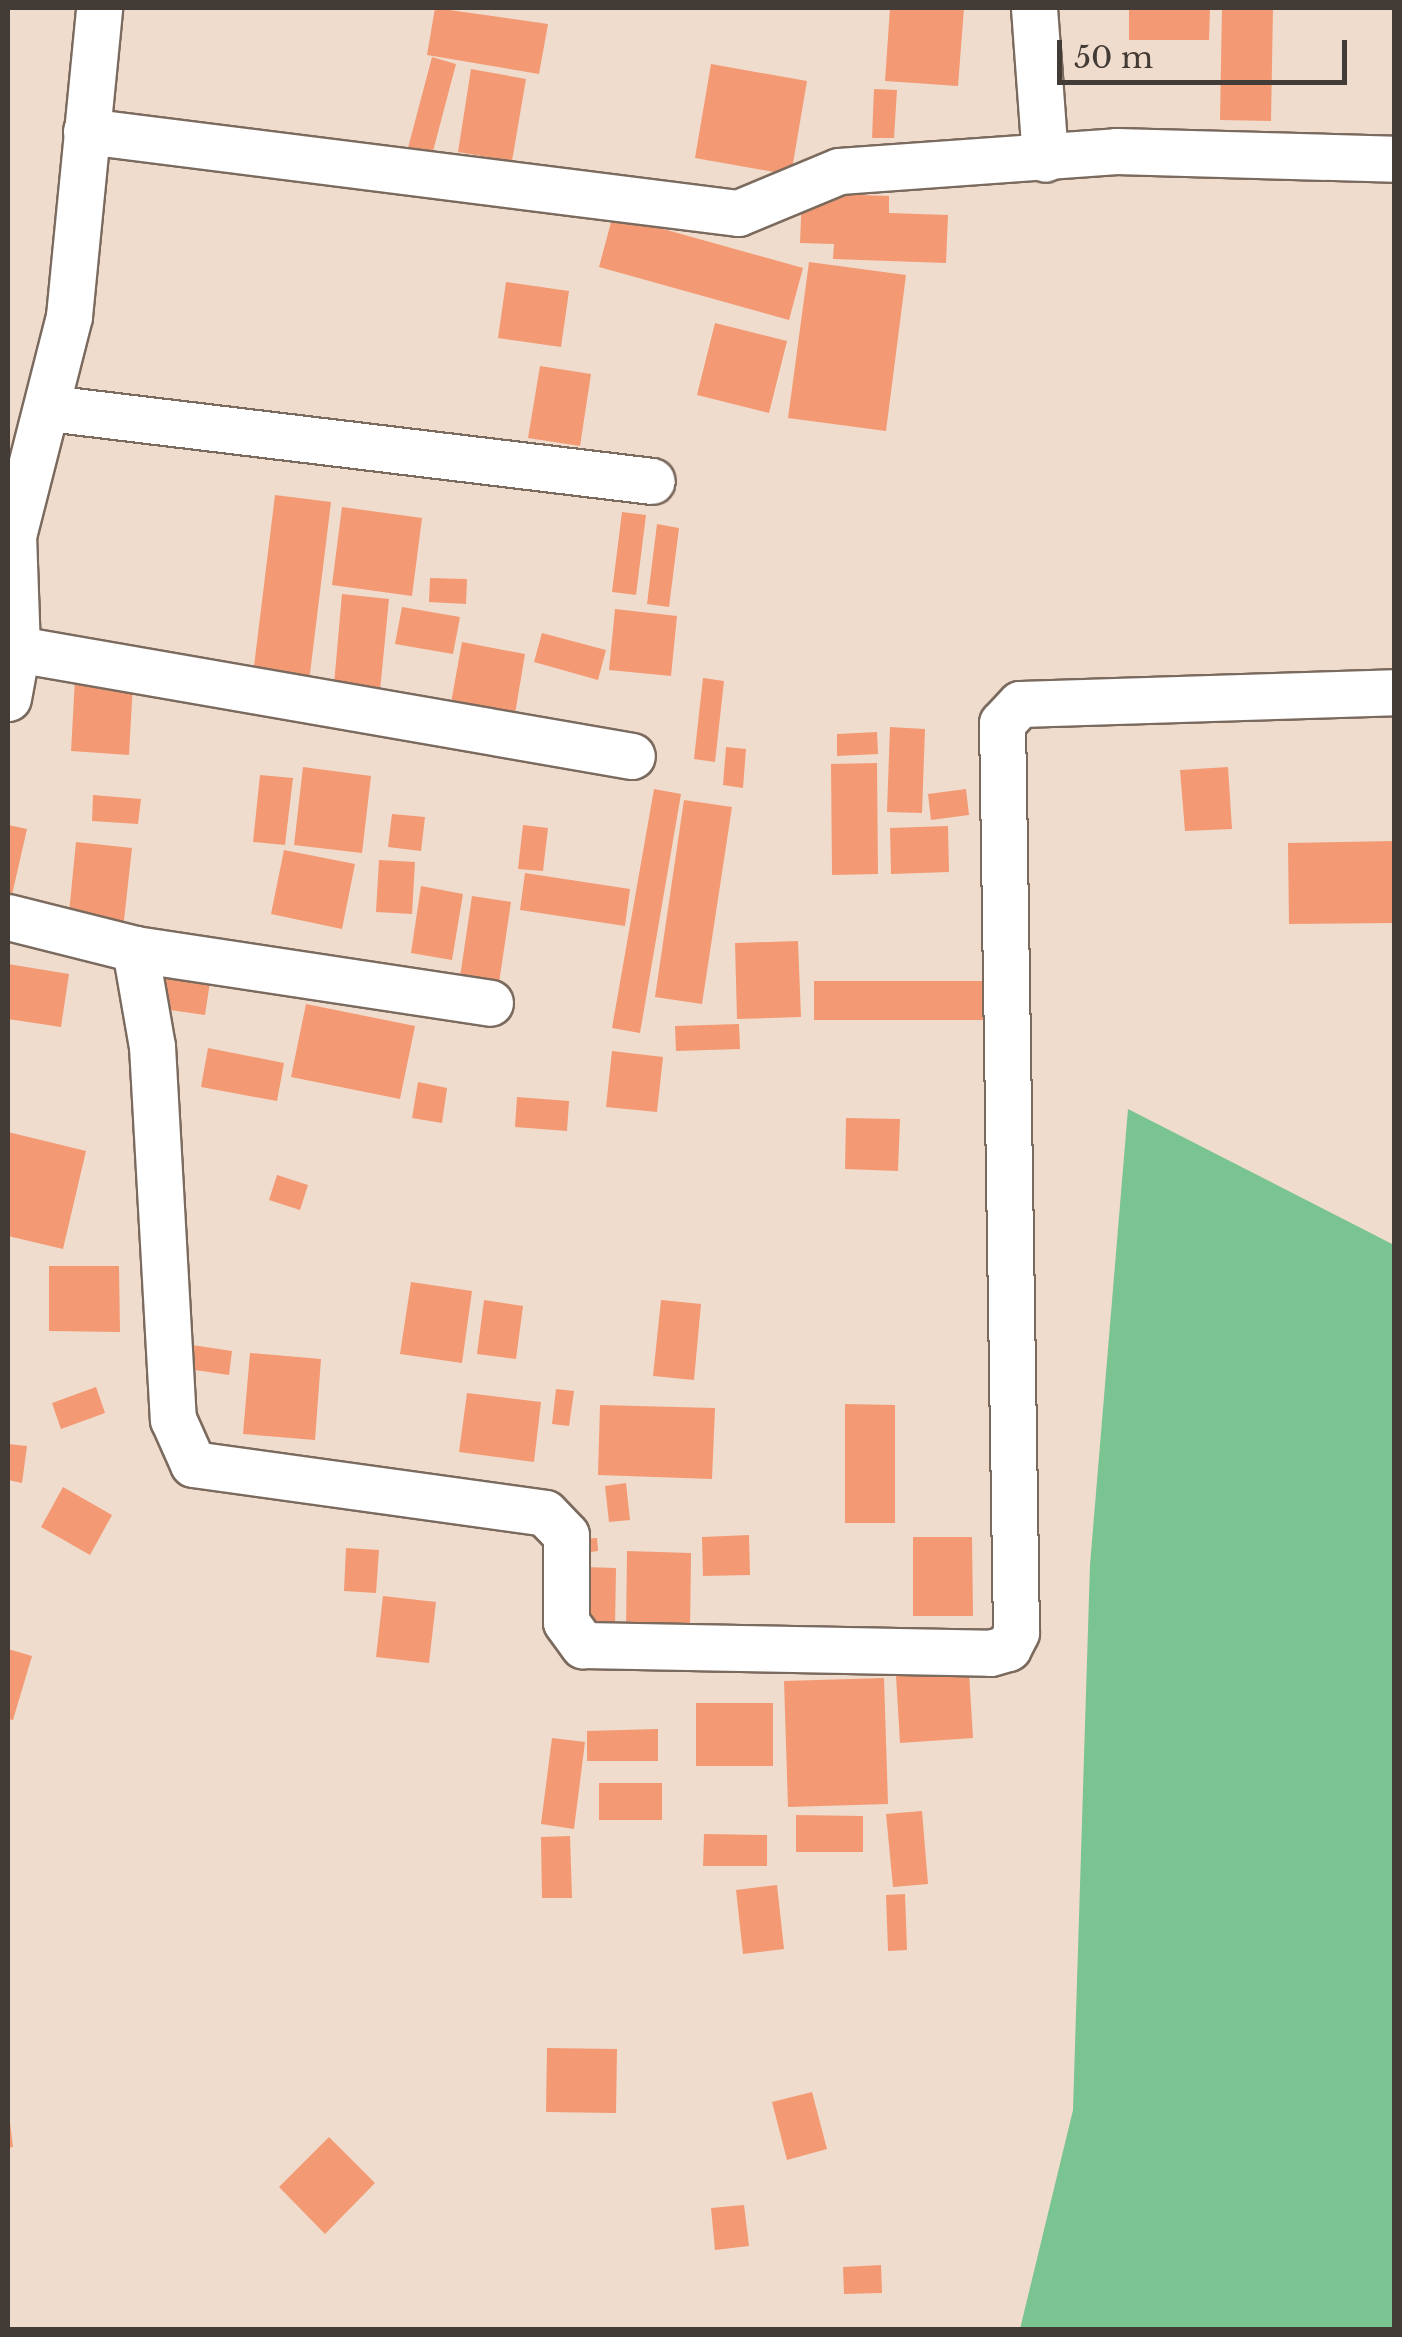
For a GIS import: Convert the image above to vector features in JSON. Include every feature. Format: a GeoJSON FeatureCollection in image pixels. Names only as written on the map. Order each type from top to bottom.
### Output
{"type":"FeatureCollection","features":[{"type":"Feature","properties":{"kind":"street"},"geometry":{"type":"LineString","coordinates":[[8,698],[16,649],[12,536],[49,408],[69,316],[99,8]]}},
{"type":"Feature","properties":{"kind":"street"},"geometry":{"type":"LineString","coordinates":[[1034,8],[1045,159]]}},
{"type":"Feature","properties":{"kind":"street"},"geometry":{"type":"LineString","coordinates":[[86,131],[738,214],[839,172],[1116,152],[1394,159]]}},
{"type":"Feature","properties":{"kind":"street"},"geometry":{"type":"LineString","coordinates":[[49,408],[652,481]]}},
{"type":"Feature","properties":{"kind":"street"},"geometry":{"type":"LineString","coordinates":[[16,649],[632,756]]}},
{"type":"Feature","properties":{"kind":"street"},"geometry":{"type":"LineString","coordinates":[[135,949],[152,1046],[173,1419],[193,1464],[545,1513],[566,1536],[566,1622],[582,1645],[990,1653],[1008,1648],[1016,1632],[1002,723],[1020,704],[1394,692]]}},
{"type":"Feature","properties":{"kind":"street"},"geometry":{"type":"LineString","coordinates":[[8,917],[135,949],[490,1003]]}},
{"type":"Feature","properties":{"kind":"green space"},"geometry":{"type":"Polygon","coordinates":[[[1128,1109],[1394,1245],[1394,2329],[1020,2329],[1073,2110],[1090,1565],[1128,1109]]]}},
{"type":"Feature","properties":{"kind":"building"},"geometry":{"type":"Polygon","coordinates":[[[435,8],[548,24],[539,74],[427,55],[435,8]]]}},
{"type":"Feature","properties":{"kind":"building"},"geometry":{"type":"Polygon","coordinates":[[[890,8],[964,8],[958,86],[885,81],[890,8]]]}},
{"type":"Feature","properties":{"kind":"building"},"geometry":{"type":"Polygon","coordinates":[[[1129,8],[1210,8],[1209,40],[1129,40],[1129,8]]]}},
{"type":"Feature","properties":{"kind":"building"},"geometry":{"type":"Polygon","coordinates":[[[1222,8],[1273,8],[1271,121],[1220,120],[1222,8]]]}},
{"type":"Feature","properties":{"kind":"building"},"geometry":{"type":"Polygon","coordinates":[[[432,57],[456,64],[432,155],[408,148],[432,57]]]}},
{"type":"Feature","properties":{"kind":"building"},"geometry":{"type":"Polygon","coordinates":[[[711,64],[807,81],[791,175],[695,158],[711,64]]]}},
{"type":"Feature","properties":{"kind":"building"},"geometry":{"type":"Polygon","coordinates":[[[471,69],[526,79],[512,161],[458,152],[471,69]]]}},
{"type":"Feature","properties":{"kind":"building"},"geometry":{"type":"Polygon","coordinates":[[[874,89],[897,90],[894,138],[872,138],[874,89]]]}},
{"type":"Feature","properties":{"kind":"building"},"geometry":{"type":"Polygon","coordinates":[[[802,193],[889,196],[889,213],[948,215],[946,263],[833,259],[834,244],[800,243],[802,193]]]}},
{"type":"Feature","properties":{"kind":"building"},"geometry":{"type":"Polygon","coordinates":[[[613,215],[803,268],[789,320],[599,267],[613,215]]]}},
{"type":"Feature","properties":{"kind":"building"},"geometry":{"type":"Polygon","coordinates":[[[809,262],[906,275],[886,431],[788,418],[809,262]]]}},
{"type":"Feature","properties":{"kind":"building"},"geometry":{"type":"Polygon","coordinates":[[[506,282],[569,291],[561,347],[498,338],[506,282]]]}},
{"type":"Feature","properties":{"kind":"building"},"geometry":{"type":"Polygon","coordinates":[[[715,323],[787,341],[769,413],[697,395],[715,323]]]}},
{"type":"Feature","properties":{"kind":"building"},"geometry":{"type":"Polygon","coordinates":[[[540,366],[591,374],[580,446],[528,438],[540,366]]]}},
{"type":"Feature","properties":{"kind":"building"},"geometry":{"type":"Polygon","coordinates":[[[275,495],[331,502],[307,698],[251,691],[275,495]]]}},
{"type":"Feature","properties":{"kind":"building"},"geometry":{"type":"Polygon","coordinates":[[[342,507],[422,518],[412,596],[332,585],[342,507]]]}},
{"type":"Feature","properties":{"kind":"building"},"geometry":{"type":"Polygon","coordinates":[[[622,512],[646,515],[636,595],[612,592],[622,512]]]}},
{"type":"Feature","properties":{"kind":"building"},"geometry":{"type":"Polygon","coordinates":[[[657,524],[679,528],[669,607],[647,604],[657,524]]]}},
{"type":"Feature","properties":{"kind":"building"},"geometry":{"type":"Polygon","coordinates":[[[430,578],[467,579],[466,604],[429,602],[430,578]]]}},
{"type":"Feature","properties":{"kind":"building"},"geometry":{"type":"Polygon","coordinates":[[[342,594],[389,599],[378,711],[332,707],[342,594]]]}},
{"type":"Feature","properties":{"kind":"building"},"geometry":{"type":"Polygon","coordinates":[[[402,607],[460,617],[453,654],[395,644],[402,607]]]}},
{"type":"Feature","properties":{"kind":"building"},"geometry":{"type":"Polygon","coordinates":[[[615,609],[677,616],[671,676],[609,670],[615,609]]]}},
{"type":"Feature","properties":{"kind":"building"},"geometry":{"type":"Polygon","coordinates":[[[542,633],[606,650],[598,680],[534,662],[542,633]]]}},
{"type":"Feature","properties":{"kind":"building"},"geometry":{"type":"Polygon","coordinates":[[[462,642],[525,654],[515,714],[451,703],[462,642]]]}},
{"type":"Feature","properties":{"kind":"building"},"geometry":{"type":"Polygon","coordinates":[[[703,678],[724,681],[715,762],[694,759],[703,678]]]}},
{"type":"Feature","properties":{"kind":"building"},"geometry":{"type":"Polygon","coordinates":[[[75,679],[133,683],[129,755],[71,751],[75,679]]]}},
{"type":"Feature","properties":{"kind":"building"},"geometry":{"type":"Polygon","coordinates":[[[890,727],[925,729],[922,813],[887,812],[890,727]]]}},
{"type":"Feature","properties":{"kind":"building"},"geometry":{"type":"Polygon","coordinates":[[[877,732],[878,754],[837,756],[837,734],[877,732]]]}},
{"type":"Feature","properties":{"kind":"building"},"geometry":{"type":"Polygon","coordinates":[[[726,747],[746,749],[743,788],[723,785],[726,747]]]}},
{"type":"Feature","properties":{"kind":"building"},"geometry":{"type":"Polygon","coordinates":[[[877,763],[878,874],[832,875],[831,764],[877,763]]]}},
{"type":"Feature","properties":{"kind":"building"},"geometry":{"type":"Polygon","coordinates":[[[303,767],[371,776],[362,853],[294,845],[303,767]]]}},
{"type":"Feature","properties":{"kind":"building"},"geometry":{"type":"Polygon","coordinates":[[[1228,767],[1232,829],[1185,831],[1180,770],[1228,767]]]}},
{"type":"Feature","properties":{"kind":"building"},"geometry":{"type":"Polygon","coordinates":[[[260,775],[293,778],[285,845],[253,842],[260,775]]]}},
{"type":"Feature","properties":{"kind":"building"},"geometry":{"type":"Polygon","coordinates":[[[654,789],[681,794],[640,1033],[612,1028],[654,789]]]}},
{"type":"Feature","properties":{"kind":"building"},"geometry":{"type":"Polygon","coordinates":[[[966,789],[969,815],[931,820],[928,794],[966,789]]]}},
{"type":"Feature","properties":{"kind":"building"},"geometry":{"type":"Polygon","coordinates":[[[93,795],[141,799],[138,824],[92,821],[93,795]]]}},
{"type":"Feature","properties":{"kind":"building"},"geometry":{"type":"Polygon","coordinates":[[[684,800],[732,807],[702,1004],[655,997],[684,800]]]}},
{"type":"Feature","properties":{"kind":"building"},"geometry":{"type":"Polygon","coordinates":[[[392,814],[425,817],[421,851],[388,847],[392,814]]]}},
{"type":"Feature","properties":{"kind":"building"},"geometry":{"type":"Polygon","coordinates":[[[8,825],[27,829],[9,908],[8,907],[8,825]]]}},
{"type":"Feature","properties":{"kind":"building"},"geometry":{"type":"Polygon","coordinates":[[[523,825],[548,828],[543,871],[518,869],[523,825]]]}},
{"type":"Feature","properties":{"kind":"building"},"geometry":{"type":"Polygon","coordinates":[[[948,826],[949,872],[891,874],[890,828],[948,826]]]}},
{"type":"Feature","properties":{"kind":"building"},"geometry":{"type":"Polygon","coordinates":[[[1394,841],[1394,923],[1289,924],[1288,843],[1394,841]]]}},
{"type":"Feature","properties":{"kind":"building"},"geometry":{"type":"Polygon","coordinates":[[[76,842],[132,848],[123,929],[68,923],[76,842]]]}},
{"type":"Feature","properties":{"kind":"building"},"geometry":{"type":"Polygon","coordinates":[[[284,850],[355,864],[342,929],[271,914],[284,850]]]}},
{"type":"Feature","properties":{"kind":"building"},"geometry":{"type":"Polygon","coordinates":[[[379,860],[415,862],[412,914],[376,912],[379,860]]]}},
{"type":"Feature","properties":{"kind":"building"},"geometry":{"type":"Polygon","coordinates":[[[525,873],[630,889],[625,926],[520,910],[525,873]]]}},
{"type":"Feature","properties":{"kind":"building"},"geometry":{"type":"Polygon","coordinates":[[[421,886],[463,894],[452,960],[411,953],[421,886]]]}},
{"type":"Feature","properties":{"kind":"building"},"geometry":{"type":"Polygon","coordinates":[[[472,896],[511,902],[499,983],[460,977],[472,896]]]}},
{"type":"Feature","properties":{"kind":"building"},"geometry":{"type":"Polygon","coordinates":[[[798,941],[801,1017],[737,1019],[735,943],[798,941]]]}},
{"type":"Feature","properties":{"kind":"building"},"geometry":{"type":"Polygon","coordinates":[[[8,964],[69,974],[61,1027],[8,1019],[8,964]]]}},
{"type":"Feature","properties":{"kind":"building"},"geometry":{"type":"Polygon","coordinates":[[[161,974],[210,982],[205,1015],[156,1008],[161,974]]]}},
{"type":"Feature","properties":{"kind":"building"},"geometry":{"type":"Polygon","coordinates":[[[814,981],[984,981],[984,1020],[814,1020],[814,981]]]}},
{"type":"Feature","properties":{"kind":"building"},"geometry":{"type":"Polygon","coordinates":[[[306,1004],[415,1026],[400,1099],[291,1077],[306,1004]]]}},
{"type":"Feature","properties":{"kind":"building"},"geometry":{"type":"Polygon","coordinates":[[[739,1024],[740,1049],[676,1051],[675,1026],[739,1024]]]}},
{"type":"Feature","properties":{"kind":"building"},"geometry":{"type":"Polygon","coordinates":[[[208,1048],[284,1063],[277,1101],[201,1087],[208,1048]]]}},
{"type":"Feature","properties":{"kind":"building"},"geometry":{"type":"Polygon","coordinates":[[[612,1051],[663,1057],[657,1112],[606,1107],[612,1051]]]}},
{"type":"Feature","properties":{"kind":"building"},"geometry":{"type":"Polygon","coordinates":[[[418,1082],[447,1088],[442,1123],[412,1118],[418,1082]]]}},
{"type":"Feature","properties":{"kind":"building"},"geometry":{"type":"Polygon","coordinates":[[[517,1097],[569,1101],[567,1131],[515,1127],[517,1097]]]}},
{"type":"Feature","properties":{"kind":"building"},"geometry":{"type":"Polygon","coordinates":[[[846,1118],[900,1119],[898,1171],[845,1169],[846,1118]]]}},
{"type":"Feature","properties":{"kind":"building"},"geometry":{"type":"Polygon","coordinates":[[[8,1132],[86,1151],[63,1249],[8,1236],[8,1132]]]}},
{"type":"Feature","properties":{"kind":"building"},"geometry":{"type":"Polygon","coordinates":[[[277,1175],[308,1185],[300,1210],[269,1200],[277,1175]]]}},
{"type":"Feature","properties":{"kind":"building"},"geometry":{"type":"Polygon","coordinates":[[[49,1266],[119,1266],[120,1332],[49,1331],[49,1266]]]}},
{"type":"Feature","properties":{"kind":"building"},"geometry":{"type":"Polygon","coordinates":[[[411,1282],[472,1291],[462,1363],[400,1354],[411,1282]]]}},
{"type":"Feature","properties":{"kind":"building"},"geometry":{"type":"Polygon","coordinates":[[[484,1300],[523,1306],[516,1359],[477,1354],[484,1300]]]}},
{"type":"Feature","properties":{"kind":"building"},"geometry":{"type":"Polygon","coordinates":[[[661,1300],[701,1304],[694,1380],[653,1376],[661,1300]]]}},
{"type":"Feature","properties":{"kind":"building"},"geometry":{"type":"Polygon","coordinates":[[[192,1345],[232,1351],[229,1375],[188,1369],[192,1345]]]}},
{"type":"Feature","properties":{"kind":"building"},"geometry":{"type":"Polygon","coordinates":[[[250,1353],[321,1359],[315,1440],[243,1434],[250,1353]]]}},
{"type":"Feature","properties":{"kind":"building"},"geometry":{"type":"Polygon","coordinates":[[[96,1387],[105,1413],[61,1429],[52,1403],[96,1387]]]}},
{"type":"Feature","properties":{"kind":"building"},"geometry":{"type":"Polygon","coordinates":[[[556,1389],[574,1391],[569,1426],[552,1424],[556,1389]]]}},
{"type":"Feature","properties":{"kind":"building"},"geometry":{"type":"Polygon","coordinates":[[[467,1393],[541,1402],[534,1462],[459,1452],[467,1393]]]}},
{"type":"Feature","properties":{"kind":"building"},"geometry":{"type":"Polygon","coordinates":[[[845,1404],[895,1405],[895,1523],[845,1523],[845,1404]]]}},
{"type":"Feature","properties":{"kind":"building"},"geometry":{"type":"Polygon","coordinates":[[[600,1405],[715,1408],[712,1479],[598,1475],[600,1405]]]}},
{"type":"Feature","properties":{"kind":"building"},"geometry":{"type":"Polygon","coordinates":[[[8,1444],[27,1446],[22,1483],[8,1480],[8,1444]]]}},
{"type":"Feature","properties":{"kind":"building"},"geometry":{"type":"Polygon","coordinates":[[[626,1483],[630,1520],[609,1522],[605,1486],[626,1483]]]}},
{"type":"Feature","properties":{"kind":"building"},"geometry":{"type":"Polygon","coordinates":[[[63,1487],[112,1515],[90,1555],[41,1527],[63,1487]]]}},
{"type":"Feature","properties":{"kind":"building"},"geometry":{"type":"Polygon","coordinates":[[[749,1535],[750,1575],[703,1576],[702,1537],[749,1535]]]}},
{"type":"Feature","properties":{"kind":"building"},"geometry":{"type":"Polygon","coordinates":[[[913,1537],[972,1537],[973,1616],[913,1616],[913,1537]]]}},
{"type":"Feature","properties":{"kind":"building"},"geometry":{"type":"Polygon","coordinates":[[[597,1538],[598,1551],[583,1553],[581,1539],[597,1538]]]}},
{"type":"Feature","properties":{"kind":"building"},"geometry":{"type":"Polygon","coordinates":[[[346,1548],[379,1550],[376,1593],[344,1591],[346,1548]]]}},
{"type":"Feature","properties":{"kind":"building"},"geometry":{"type":"Polygon","coordinates":[[[627,1551],[691,1553],[690,1631],[626,1630],[627,1551]]]}},
{"type":"Feature","properties":{"kind":"building"},"geometry":{"type":"Polygon","coordinates":[[[584,1567],[616,1568],[615,1629],[582,1628],[584,1567]]]}},
{"type":"Feature","properties":{"kind":"building"},"geometry":{"type":"Polygon","coordinates":[[[383,1596],[436,1602],[429,1663],[376,1657],[383,1596]]]}},
{"type":"Feature","properties":{"kind":"building"},"geometry":{"type":"Polygon","coordinates":[[[8,1649],[32,1656],[13,1720],[8,1719],[8,1649]]]}},
{"type":"Feature","properties":{"kind":"building"},"geometry":{"type":"Polygon","coordinates":[[[969,1672],[973,1738],[900,1743],[896,1676],[969,1672]]]}},
{"type":"Feature","properties":{"kind":"building"},"geometry":{"type":"Polygon","coordinates":[[[884,1678],[888,1804],[788,1807],[784,1681],[884,1678]]]}},
{"type":"Feature","properties":{"kind":"building"},"geometry":{"type":"Polygon","coordinates":[[[696,1703],[773,1703],[773,1766],[696,1766],[696,1703]]]}},
{"type":"Feature","properties":{"kind":"building"},"geometry":{"type":"Polygon","coordinates":[[[658,1729],[658,1761],[587,1761],[587,1731],[658,1729]]]}},
{"type":"Feature","properties":{"kind":"building"},"geometry":{"type":"Polygon","coordinates":[[[552,1738],[585,1742],[574,1829],[541,1824],[552,1738]]]}},
{"type":"Feature","properties":{"kind":"building"},"geometry":{"type":"Polygon","coordinates":[[[599,1783],[662,1783],[662,1820],[599,1820],[599,1783]]]}},
{"type":"Feature","properties":{"kind":"building"},"geometry":{"type":"Polygon","coordinates":[[[922,1811],[928,1884],[893,1887],[886,1814],[922,1811]]]}},
{"type":"Feature","properties":{"kind":"building"},"geometry":{"type":"Polygon","coordinates":[[[796,1815],[863,1816],[863,1852],[796,1852],[796,1815]]]}},
{"type":"Feature","properties":{"kind":"building"},"geometry":{"type":"Polygon","coordinates":[[[704,1834],[767,1835],[767,1866],[703,1866],[704,1834]]]}},
{"type":"Feature","properties":{"kind":"building"},"geometry":{"type":"Polygon","coordinates":[[[570,1836],[572,1898],[542,1898],[541,1837],[570,1836]]]}},
{"type":"Feature","properties":{"kind":"building"},"geometry":{"type":"Polygon","coordinates":[[[777,1885],[784,1949],[743,1954],[736,1890],[777,1885]]]}},
{"type":"Feature","properties":{"kind":"building"},"geometry":{"type":"Polygon","coordinates":[[[905,1894],[907,1950],[888,1951],[886,1895],[905,1894]]]}},
{"type":"Feature","properties":{"kind":"building"},"geometry":{"type":"Polygon","coordinates":[[[547,2048],[617,2049],[616,2113],[546,2112],[547,2048]]]}},
{"type":"Feature","properties":{"kind":"building"},"geometry":{"type":"Polygon","coordinates":[[[812,2092],[827,2149],[787,2160],[772,2102],[812,2092]]]}},
{"type":"Feature","properties":{"kind":"building"},"geometry":{"type":"Polygon","coordinates":[[[8,2122],[13,2147],[8,2148],[8,2122]]]}},
{"type":"Feature","properties":{"kind":"building"},"geometry":{"type":"Polygon","coordinates":[[[329,2137],[375,2183],[325,2234],[279,2187],[329,2137]]]}},
{"type":"Feature","properties":{"kind":"building"},"geometry":{"type":"Polygon","coordinates":[[[744,2205],[749,2246],[715,2250],[711,2208],[744,2205]]]}},
{"type":"Feature","properties":{"kind":"building"},"geometry":{"type":"Polygon","coordinates":[[[881,2265],[882,2293],[844,2294],[843,2267],[881,2265]]]}}]}
